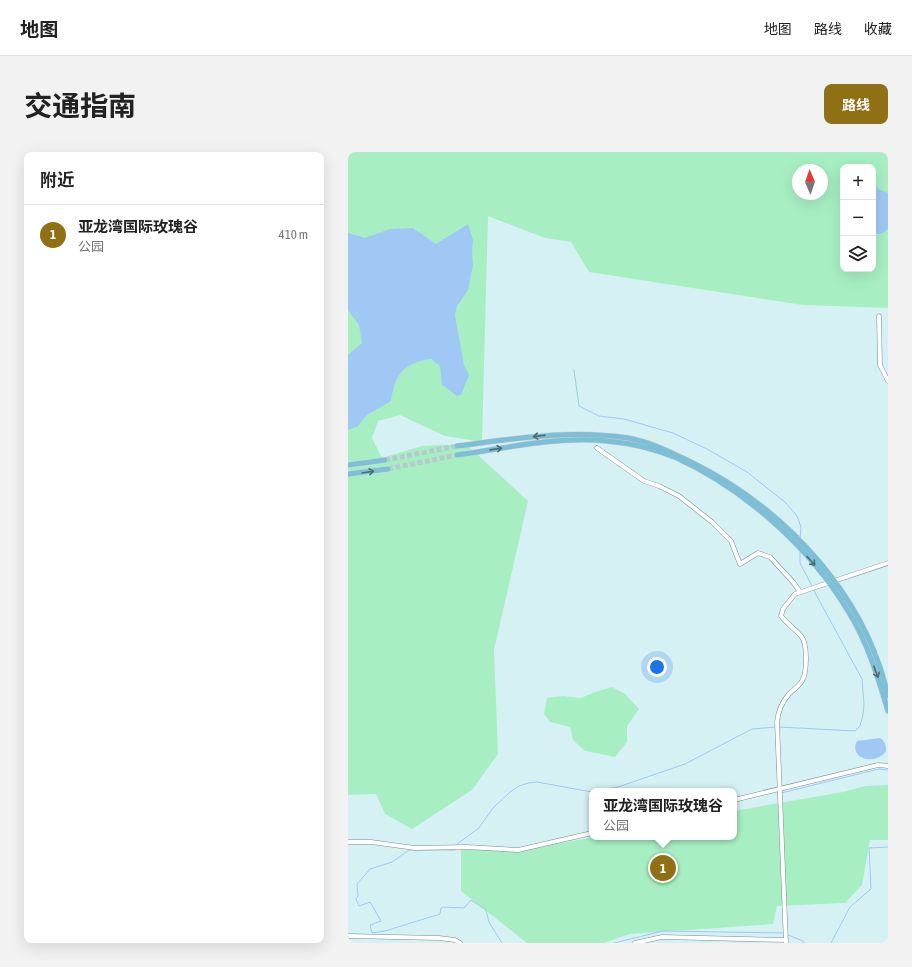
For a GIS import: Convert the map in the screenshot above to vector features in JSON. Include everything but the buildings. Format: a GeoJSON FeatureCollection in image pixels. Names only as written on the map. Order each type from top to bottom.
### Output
{"type":"FeatureCollection","features":[{"type":"Feature","properties":{"kind":"main road"},"geometry":{"type":"LineString","coordinates":[[456,446],[542,435],[587,435],[629,438],[668,450],[711,472],[760,508],[816,558],[832,581],[842,592],[868,637],[884,677],[888,696]]}},
{"type":"Feature","properties":{"kind":"main road"},"geometry":{"type":"LineString","coordinates":[[457,455],[571,439],[607,441],[638,445],[676,458],[714,478],[745,497]]}},
{"type":"Feature","properties":{"kind":"main road"},"geometry":{"type":"LineString","coordinates":[[348,465],[385,460]]}},
{"type":"Feature","properties":{"kind":"main road"},"geometry":{"type":"LineString","coordinates":[[348,474],[388,469]]}},
{"type":"Feature","properties":{"kind":"main road"},"geometry":{"type":"LineString","coordinates":[[760,508],[827,578],[849,611],[864,642],[888,711]]}},
{"type":"Feature","properties":{"kind":"street"},"geometry":{"type":"LineString","coordinates":[[879,316],[880,365],[888,381]]}},
{"type":"Feature","properties":{"kind":"street"},"geometry":{"type":"LineString","coordinates":[[597,448],[644,481],[659,486],[679,496],[712,522],[731,541],[740,564],[758,554],[770,557],[800,592]]}},
{"type":"Feature","properties":{"kind":"street"},"geometry":{"type":"LineString","coordinates":[[635,943],[662,937],[785,941],[777,722],[778,714],[788,695],[803,681],[806,664],[806,649],[802,637],[781,616],[782,609],[795,594],[888,563]]}},
{"type":"Feature","properties":{"kind":"street"},"geometry":{"type":"LineString","coordinates":[[737,799],[878,765],[888,766]]}},
{"type":"Feature","properties":{"kind":"street"},"geometry":{"type":"LineString","coordinates":[[348,842],[371,842],[415,848],[467,847],[518,850],[589,834]]}},
{"type":"Feature","properties":{"kind":"street"},"geometry":{"type":"LineString","coordinates":[[348,936],[439,938],[454,940],[460,943]]}},
{"type":"Feature","properties":{"kind":"green space"},"geometry":{"type":"Polygon","coordinates":[[[348,152],[888,152],[888,308],[803,305],[589,272],[571,242],[545,238],[488,216],[482,442],[445,436],[400,415],[378,421],[372,438],[382,458],[422,446],[466,444],[528,501],[494,650],[498,754],[472,790],[412,829],[385,814],[376,794],[348,795],[348,152]]]}},
{"type":"Feature","properties":{"kind":"green space"},"geometry":{"type":"Polygon","coordinates":[[[612,687],[625,694],[639,709],[627,726],[627,742],[615,757],[585,751],[573,740],[570,727],[550,722],[544,714],[547,698],[563,696],[581,698],[612,687]]]}},
{"type":"Feature","properties":{"kind":"green space"},"geometry":{"type":"Polygon","coordinates":[[[888,785],[888,840],[870,840],[862,885],[845,903],[777,906],[773,924],[630,934],[603,943],[527,943],[461,891],[461,850],[523,850],[589,838],[589,840],[737,840],[737,810],[843,792],[865,786],[888,785]]]}},
{"type":"Feature","properties":{"kind":"water"},"geometry":{"type":"Polygon","coordinates":[[[876,187],[888,193],[888,229],[881,234],[877,234],[876,187]]]}},
{"type":"Feature","properties":{"kind":"water"},"geometry":{"type":"Polygon","coordinates":[[[468,224],[473,240],[473,266],[468,290],[457,306],[455,315],[464,365],[469,375],[461,395],[457,396],[442,385],[440,366],[431,359],[414,363],[402,371],[398,377],[391,401],[367,415],[357,427],[348,430],[348,355],[362,343],[359,325],[348,310],[348,233],[365,238],[390,229],[413,228],[436,244],[468,224]]]}},
{"type":"Feature","properties":{"kind":"water"},"geometry":{"type":"Polygon","coordinates":[[[880,738],[884,742],[886,749],[882,756],[870,759],[860,756],[856,752],[855,747],[857,741],[880,738]]]}},
{"type":"Feature","properties":{"kind":"waterway"},"geometry":{"type":"LineString","coordinates":[[574,370],[579,406],[599,416],[624,419],[673,433],[707,449],[747,472],[786,503],[797,516],[801,527],[800,539]]}},
{"type":"Feature","properties":{"kind":"waterway"},"geometry":{"type":"LineString","coordinates":[[800,551],[800,563],[812,586]]}},
{"type":"Feature","properties":{"kind":"waterway"},"geometry":{"type":"LineString","coordinates":[[779,727],[855,731],[860,726],[863,715],[864,704],[862,679],[813,589]]}},
{"type":"Feature","properties":{"kind":"waterway"},"geometry":{"type":"LineString","coordinates":[[613,788],[685,764],[752,729],[776,727]]}},
{"type":"Feature","properties":{"kind":"waterway"},"geometry":{"type":"LineString","coordinates":[[781,793],[879,769],[888,770]]}},
{"type":"Feature","properties":{"kind":"waterway"},"geometry":{"type":"LineString","coordinates":[[457,845],[478,829],[493,808],[510,792],[519,786],[537,782],[589,791]]}},
{"type":"Feature","properties":{"kind":"waterway"},"geometry":{"type":"LineString","coordinates":[[831,943],[850,907],[871,889],[869,848],[888,847]]}},
{"type":"Feature","properties":{"kind":"waterway"},"geometry":{"type":"LineString","coordinates":[[456,848],[455,850],[409,850],[392,862],[370,869],[357,884],[358,896],[356,899],[359,906],[370,902],[381,921],[370,925],[372,933],[385,931],[440,914],[441,908],[443,907],[464,908],[471,900],[486,910],[489,922],[502,943]]}},
{"type":"Feature","properties":{"kind":"waterway"},"geometry":{"type":"LineString","coordinates":[[614,943],[663,931],[783,933]]}},
{"type":"Feature","properties":{"kind":"waterway"},"geometry":{"type":"LineString","coordinates":[[788,935],[803,941],[804,943]]}},
{"type":"Feature","properties":{"kind":"tunnel"},"geometry":{"type":"LineString","coordinates":[[385,460],[457,446]]}},
{"type":"Feature","properties":{"kind":"tunnel"},"geometry":{"type":"LineString","coordinates":[[388,469],[457,455]]}},
{"type":"Feature","properties":{"kind":"place","name":"亚龙湾国际玫瑰谷"},"geometry":{"type":"Point","coordinates":[663,868]}}]}
